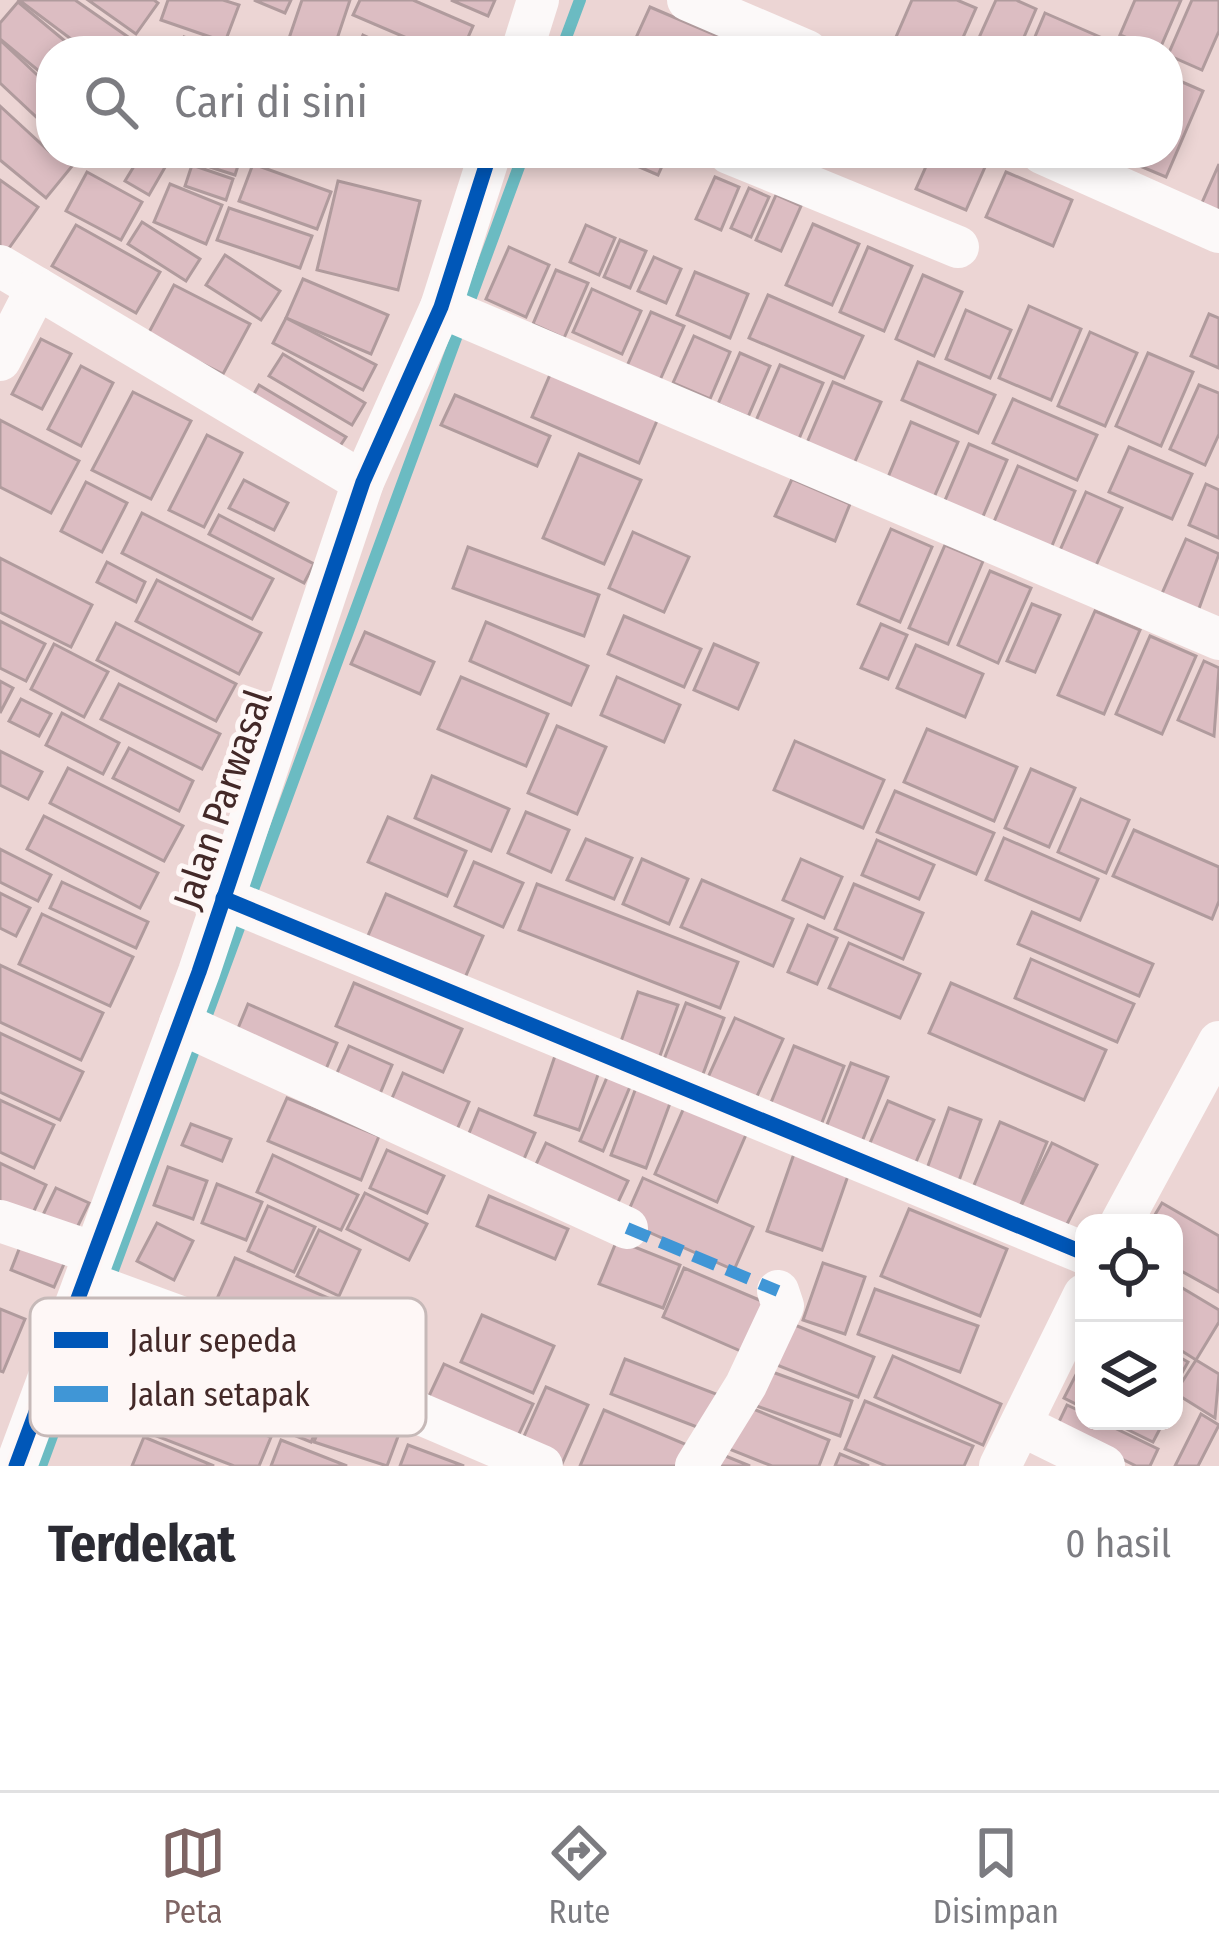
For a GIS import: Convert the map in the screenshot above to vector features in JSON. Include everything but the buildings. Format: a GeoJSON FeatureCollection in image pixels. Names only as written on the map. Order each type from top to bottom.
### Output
{"type":"FeatureCollection","features":[{"type":"Feature","properties":{"kind":"street"},"geometry":{"type":"LineString","coordinates":[[527,36],[538,0]]}},
{"type":"Feature","properties":{"kind":"street"},"geometry":{"type":"LineString","coordinates":[[688,0],[772,36]]}},
{"type":"Feature","properties":{"kind":"street","name":"Jalan Parwasal"},"geometry":{"type":"LineString","coordinates":[[95,1298],[240,904],[363,482],[441,307],[485,168]]}},
{"type":"Feature","properties":{"kind":"street"},"geometry":{"type":"LineString","coordinates":[[765,168],[958,248]]}},
{"type":"Feature","properties":{"kind":"street"},"geometry":{"type":"LineString","coordinates":[[1076,168],[1219,232]]}},
{"type":"Feature","properties":{"kind":"street"},"geometry":{"type":"LineString","coordinates":[[0,266],[363,482]]}},
{"type":"Feature","properties":{"kind":"street"},"geometry":{"type":"LineString","coordinates":[[0,360],[38,288]]}},
{"type":"Feature","properties":{"kind":"street"},"geometry":{"type":"LineString","coordinates":[[441,307],[1219,639]]}},
{"type":"Feature","properties":{"kind":"street"},"geometry":{"type":"LineString","coordinates":[[240,904],[1075,1249]]}},
{"type":"Feature","properties":{"kind":"street"},"geometry":{"type":"LineString","coordinates":[[195,1030],[627,1228]]}},
{"type":"Feature","properties":{"kind":"street"},"geometry":{"type":"LineString","coordinates":[[1126,1214],[1219,1042]]}},
{"type":"Feature","properties":{"kind":"street"},"geometry":{"type":"LineString","coordinates":[[0,1222],[103,1280],[145,1298]]}},
{"type":"Feature","properties":{"kind":"street"},"geometry":{"type":"LineString","coordinates":[[696,1466],[756,1366],[783,1306],[778,1291]]}},
{"type":"Feature","properties":{"kind":"street"},"geometry":{"type":"LineString","coordinates":[[1000,1466],[1075,1313]]}},
{"type":"Feature","properties":{"kind":"street"},"geometry":{"type":"LineString","coordinates":[[426,1417],[542,1466]]}},
{"type":"Feature","properties":{"kind":"street"},"geometry":{"type":"LineString","coordinates":[[1021,1424],[1104,1466]]}},
{"type":"Feature","properties":{"kind":"street","name":"Jalan Parwasal"},"geometry":{"type":"LineString","coordinates":[[16,1466],[30,1436]]}},
{"type":"Feature","properties":{"kind":"waterway"},"geometry":{"type":"LineString","coordinates":[[567,36],[580,0]]}},
{"type":"Feature","properties":{"kind":"waterway"},"geometry":{"type":"LineString","coordinates":[[103,1298],[518,168]]}},
{"type":"Feature","properties":{"kind":"waterway"},"geometry":{"type":"LineString","coordinates":[[41,1466],[52,1436]]}},
{"type":"Feature","properties":{"kind":"marked path"},"geometry":{"type":"LineString","coordinates":[[627,1228],[778,1291]]}},
{"type":"Feature","properties":{"kind":"cycle path"},"geometry":{"type":"LineString","coordinates":[[78,1298],[199,972],[363,482],[441,307],[485,168]]}},
{"type":"Feature","properties":{"kind":"cycle path"},"geometry":{"type":"LineString","coordinates":[[223,898],[1075,1249]]}},
{"type":"Feature","properties":{"kind":"cycle path"},"geometry":{"type":"LineString","coordinates":[[16,1466],[30,1428]]}}]}
